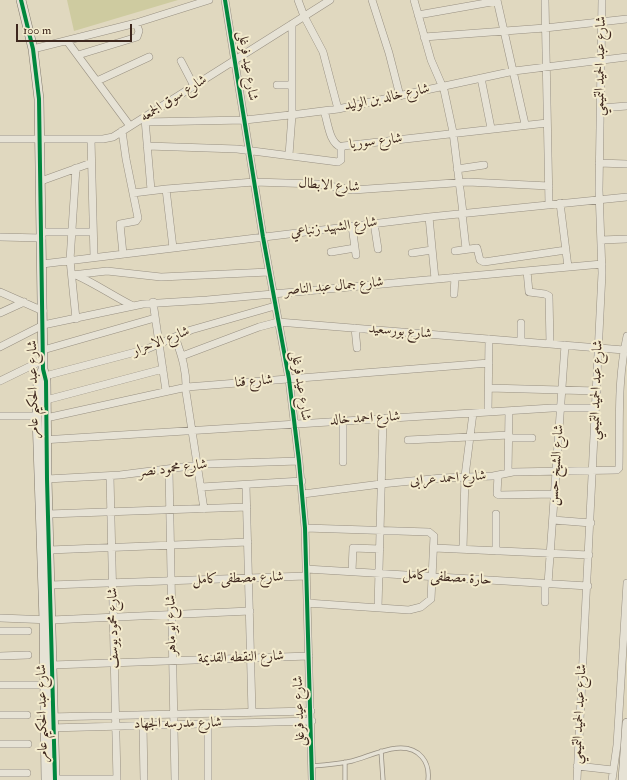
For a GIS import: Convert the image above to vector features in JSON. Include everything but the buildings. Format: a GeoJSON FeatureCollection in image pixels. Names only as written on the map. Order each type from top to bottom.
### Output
{"type":"FeatureCollection","features":[{"type":"Feature","properties":{"kind":"street","name":"شارع عبد الحكيم عامر"},"geometry":{"type":"LineString","coordinates":[[21,0],[33,49],[40,99],[43,350],[46,400],[41,417]]}},
{"type":"Feature","properties":{"kind":"street"},"geometry":{"type":"LineString","coordinates":[[33,49],[136,22],[209,0]]}},
{"type":"Feature","properties":{"kind":"street","name":"شارع عيد فرغلى"},"geometry":{"type":"LineString","coordinates":[[225,0],[263,238],[288,379],[300,461],[305,528],[312,721],[312,780]]}},
{"type":"Feature","properties":{"kind":"street"},"geometry":{"type":"LineString","coordinates":[[298,0],[304,16],[323,52],[338,109]]}},
{"type":"Feature","properties":{"kind":"street","name":"شارع سوق الجمعه"},"geometry":{"type":"LineString","coordinates":[[0,139],[110,138],[145,119],[194,86],[330,0]]}},
{"type":"Feature","properties":{"kind":"street"},"geometry":{"type":"LineString","coordinates":[[372,0],[389,53],[400,96]]}},
{"type":"Feature","properties":{"kind":"street"},"geometry":{"type":"LineString","coordinates":[[414,0],[424,37],[442,86],[453,132],[466,250]]}},
{"type":"Feature","properties":{"kind":"street"},"geometry":{"type":"LineString","coordinates":[[545,0],[546,123],[549,205]]}},
{"type":"Feature","properties":{"kind":"street","name":"شارع عبد الحميد التميمي"},"geometry":{"type":"LineString","coordinates":[[577,780],[594,470],[602,264],[599,163],[602,0]]}},
{"type":"Feature","properties":{"kind":"street"},"geometry":{"type":"LineString","coordinates":[[418,15],[497,1],[525,124]]}},
{"type":"Feature","properties":{"kind":"street"},"geometry":{"type":"LineString","coordinates":[[424,37],[546,28],[627,19]]}},
{"type":"Feature","properties":{"kind":"street"},"geometry":{"type":"LineString","coordinates":[[78,55],[137,37],[139,31],[136,22]]}},
{"type":"Feature","properties":{"kind":"street"},"geometry":{"type":"LineString","coordinates":[[289,155],[292,115],[292,24]]}},
{"type":"Feature","properties":{"kind":"street"},"geometry":{"type":"LineString","coordinates":[[67,41],[130,126]]}},
{"type":"Feature","properties":{"kind":"street"},"geometry":{"type":"LineString","coordinates":[[97,81],[150,57]]}},
{"type":"Feature","properties":{"kind":"street","name":"شارع خالد بن الوليد"},"geometry":{"type":"LineString","coordinates":[[145,119],[245,120],[324,111],[514,71],[627,57]]}},
{"type":"Feature","properties":{"kind":"street"},"geometry":{"type":"LineString","coordinates":[[181,61],[194,86]]}},
{"type":"Feature","properties":{"kind":"street"},"geometry":{"type":"LineString","coordinates":[[481,78],[491,128]]}},
{"type":"Feature","properties":{"kind":"street"},"geometry":{"type":"LineString","coordinates":[[277,85],[292,85]]}},
{"type":"Feature","properties":{"kind":"street"},"geometry":{"type":"LineString","coordinates":[[600,108],[627,106]]}},
{"type":"Feature","properties":{"kind":"street"},"geometry":{"type":"LineString","coordinates":[[324,111],[333,140],[341,147]]}},
{"type":"Feature","properties":{"kind":"street"},"geometry":{"type":"LineString","coordinates":[[145,119],[151,190]]}},
{"type":"Feature","properties":{"kind":"street","name":"شارع سوريا"},"geometry":{"type":"LineString","coordinates":[[147,146],[249,150],[339,162],[341,147],[453,132],[546,123]]}},
{"type":"Feature","properties":{"kind":"street"},"geometry":{"type":"LineString","coordinates":[[122,131],[138,218],[136,221],[120,224],[123,254]]}},
{"type":"Feature","properties":{"kind":"street"},"geometry":{"type":"LineString","coordinates":[[91,139],[94,258]]}},
{"type":"Feature","properties":{"kind":"street"},"geometry":{"type":"LineString","coordinates":[[41,181],[91,163]]}},
{"type":"Feature","properties":{"kind":"street"},"geometry":{"type":"LineString","coordinates":[[599,163],[627,164]]}},
{"type":"Feature","properties":{"kind":"street"},"geometry":{"type":"LineString","coordinates":[[457,168],[484,165]]}},
{"type":"Feature","properties":{"kind":"street"},"geometry":{"type":"LineString","coordinates":[[76,168],[70,232],[70,260],[74,275],[76,319]]}},
{"type":"Feature","properties":{"kind":"street","name":"شارع الابطال"},"geometry":{"type":"LineString","coordinates":[[133,194],[151,190],[254,182],[317,184],[353,190],[459,182],[549,186]]}},
{"type":"Feature","properties":{"kind":"street"},"geometry":{"type":"LineString","coordinates":[[166,189],[173,248]]}},
{"type":"Feature","properties":{"kind":"street","name":"شارع الشهيد زنباعي"},"geometry":{"type":"LineString","coordinates":[[42,264],[263,238],[374,223],[549,205],[599,198],[627,197]]}},
{"type":"Feature","properties":{"kind":"street"},"geometry":{"type":"LineString","coordinates":[[560,203],[568,267]]}},
{"type":"Feature","properties":{"kind":"street"},"geometry":{"type":"LineString","coordinates":[[429,217],[435,278]]}},
{"type":"Feature","properties":{"kind":"street"},"geometry":{"type":"LineString","coordinates":[[374,223],[378,249]]}},
{"type":"Feature","properties":{"kind":"street"},"geometry":{"type":"LineString","coordinates":[[331,252],[356,252],[352,226]]}},
{"type":"Feature","properties":{"kind":"street"},"geometry":{"type":"LineString","coordinates":[[0,237],[70,232],[93,232]]}},
{"type":"Feature","properties":{"kind":"street"},"geometry":{"type":"LineString","coordinates":[[601,240],[627,239]]}},
{"type":"Feature","properties":{"kind":"street"},"geometry":{"type":"LineString","coordinates":[[455,251],[478,249],[480,260],[483,262],[566,250]]}},
{"type":"Feature","properties":{"kind":"street"},"geometry":{"type":"LineString","coordinates":[[412,253],[432,250]]}},
{"type":"Feature","properties":{"kind":"street","name":"شارع جمال عبد الناصر"},"geometry":{"type":"LineString","coordinates":[[0,347],[43,325],[153,302],[207,300],[435,278],[602,264]]}},
{"type":"Feature","properties":{"kind":"street"},"geometry":{"type":"LineString","coordinates":[[74,275],[107,271],[162,277],[270,272]]}},
{"type":"Feature","properties":{"kind":"street"},"geometry":{"type":"LineString","coordinates":[[527,271],[529,292],[549,296],[550,344]]}},
{"type":"Feature","properties":{"kind":"street"},"geometry":{"type":"LineString","coordinates":[[74,275],[101,287],[116,298],[133,306]]}},
{"type":"Feature","properties":{"kind":"street"},"geometry":{"type":"LineString","coordinates":[[454,294],[455,277]]}},
{"type":"Feature","properties":{"kind":"street"},"geometry":{"type":"LineString","coordinates":[[0,292],[43,311]]}},
{"type":"Feature","properties":{"kind":"street"},"geometry":{"type":"LineString","coordinates":[[0,313],[24,302]]}},
{"type":"Feature","properties":{"kind":"street"},"geometry":{"type":"LineString","coordinates":[[153,302],[166,391]]}},
{"type":"Feature","properties":{"kind":"street","name":"شارع الاحرار"},"geometry":{"type":"LineString","coordinates":[[0,381],[44,368],[139,352],[214,323],[275,306]]}},
{"type":"Feature","properties":{"kind":"street"},"geometry":{"type":"LineString","coordinates":[[43,350],[155,318]]}},
{"type":"Feature","properties":{"kind":"street","name":"شارع بورسعيد"},"geometry":{"type":"LineString","coordinates":[[182,356],[259,327],[278,322],[624,350]]}},
{"type":"Feature","properties":{"kind":"street"},"geometry":{"type":"LineString","coordinates":[[521,322],[521,342]]}},
{"type":"Feature","properties":{"kind":"street"},"geometry":{"type":"LineString","coordinates":[[355,328],[357,348]]}},
{"type":"Feature","properties":{"kind":"street"},"geometry":{"type":"LineString","coordinates":[[624,350],[627,336]]}},
{"type":"Feature","properties":{"kind":"street"},"geometry":{"type":"LineString","coordinates":[[175,337],[182,356],[187,379],[192,430],[204,509]]}},
{"type":"Feature","properties":{"kind":"street"},"geometry":{"type":"LineString","coordinates":[[488,412],[490,339]]}},
{"type":"Feature","properties":{"kind":"street","name":"شارع الشيخ حسن"},"geometry":{"type":"LineString","coordinates":[[545,602],[553,520],[565,345]]}},
{"type":"Feature","properties":{"kind":"street","name":"شارع احمد عرابى"},"geometry":{"type":"LineString","coordinates":[[303,494],[380,484],[465,476],[556,470],[616,471],[619,468],[619,389],[624,350]]}},
{"type":"Feature","properties":{"kind":"street","name":"شارع قنا"},"geometry":{"type":"LineString","coordinates":[[0,416],[41,417],[187,387],[489,364]]}},
{"type":"Feature","properties":{"kind":"street","name":"شارع عبد الحكيم عامر"},"geometry":{"type":"LineString","coordinates":[[44,368],[38,382],[42,440],[48,620],[52,665],[49,717]]}},
{"type":"Feature","properties":{"kind":"street"},"geometry":{"type":"LineString","coordinates":[[46,400],[162,370]]}},
{"type":"Feature","properties":{"kind":"street"},"geometry":{"type":"LineString","coordinates":[[489,388],[597,391]]}},
{"type":"Feature","properties":{"kind":"street","name":"شارع احمد خالد"},"geometry":{"type":"LineString","coordinates":[[42,440],[295,423],[561,408],[596,408]]}},
{"type":"Feature","properties":{"kind":"street"},"geometry":{"type":"LineString","coordinates":[[508,473],[509,411]]}},
{"type":"Feature","properties":{"kind":"street"},"geometry":{"type":"LineString","coordinates":[[463,549],[465,476],[473,413]]}},
{"type":"Feature","properties":{"kind":"street"},"geometry":{"type":"LineString","coordinates":[[378,608],[381,530],[380,484],[383,418]]}},
{"type":"Feature","properties":{"kind":"street"},"geometry":{"type":"LineString","coordinates":[[343,421],[343,462]]}},
{"type":"Feature","properties":{"kind":"street"},"geometry":{"type":"LineString","coordinates":[[408,440],[470,436],[509,436],[532,438]]}},
{"type":"Feature","properties":{"kind":"street","name":"شارع عبد الحكيم عامر"},"geometry":{"type":"LineString","coordinates":[[42,440],[47,479],[50,585],[44,685],[50,728],[52,780]]}},
{"type":"Feature","properties":{"kind":"street","name":"شارع محمود نصر"},"geometry":{"type":"LineString","coordinates":[[47,479],[110,476],[169,470],[198,465],[300,461]]}},
{"type":"Feature","properties":{"kind":"street","name":"شارع ابو ماهر"},"geometry":{"type":"LineString","coordinates":[[169,470],[175,780]]}},
{"type":"Feature","properties":{"kind":"street"},"geometry":{"type":"LineString","coordinates":[[498,475],[497,494],[499,495],[555,494]]}},
{"type":"Feature","properties":{"kind":"street","name":"شارع محمود يوسف"},"geometry":{"type":"LineString","coordinates":[[110,476],[117,780]]}},
{"type":"Feature","properties":{"kind":"street"},"geometry":{"type":"LineString","coordinates":[[201,487],[302,481]]}},
{"type":"Feature","properties":{"kind":"street"},"geometry":{"type":"LineString","coordinates":[[246,485],[250,578],[252,712]]}},
{"type":"Feature","properties":{"kind":"street"},"geometry":{"type":"LineString","coordinates":[[48,514],[247,507]]}},
{"type":"Feature","properties":{"kind":"street"},"geometry":{"type":"LineString","coordinates":[[496,514],[496,551]]}},
{"type":"Feature","properties":{"kind":"street"},"geometry":{"type":"LineString","coordinates":[[553,520],[591,522]]}},
{"type":"Feature","properties":{"kind":"street"},"geometry":{"type":"LineString","coordinates":[[305,528],[431,532],[434,536],[431,599],[422,607],[409,610],[307,603]]}},
{"type":"Feature","properties":{"kind":"street"},"geometry":{"type":"LineString","coordinates":[[49,550],[248,542]]}},
{"type":"Feature","properties":{"kind":"street"},"geometry":{"type":"LineString","coordinates":[[352,571],[353,548],[380,549]]}},
{"type":"Feature","properties":{"kind":"street"},"geometry":{"type":"LineString","coordinates":[[434,548],[589,555]]}},
{"type":"Feature","properties":{"kind":"street","name":"حارة مصطفى كامل"},"geometry":{"type":"LineString","coordinates":[[306,569],[588,586]]}},
{"type":"Feature","properties":{"kind":"street","name":"شارع مصطفى كامل"},"geometry":{"type":"LineString","coordinates":[[50,585],[306,576]]}},
{"type":"Feature","properties":{"kind":"street"},"geometry":{"type":"LineString","coordinates":[[612,780],[616,744],[627,583]]}},
{"type":"Feature","properties":{"kind":"street"},"geometry":{"type":"LineString","coordinates":[[0,618],[48,620],[250,611]]}},
{"type":"Feature","properties":{"kind":"street"},"geometry":{"type":"LineString","coordinates":[[0,631],[28,631]]}},
{"type":"Feature","properties":{"kind":"street"},"geometry":{"type":"LineString","coordinates":[[0,656],[28,655]]}},
{"type":"Feature","properties":{"kind":"street","name":"شارع النقطه القديمة"},"geometry":{"type":"LineString","coordinates":[[52,665],[309,656]]}},
{"type":"Feature","properties":{"kind":"street"},"geometry":{"type":"LineString","coordinates":[[0,685],[44,685]]}},
{"type":"Feature","properties":{"kind":"street","name":"شارع مدرسه الجهاد"},"geometry":{"type":"LineString","coordinates":[[49,717],[311,711]]}},
{"type":"Feature","properties":{"kind":"street"},"geometry":{"type":"LineString","coordinates":[[0,715],[27,715]]}},
{"type":"Feature","properties":{"kind":"street","name":"شارع مدرسه الجهاد"},"geometry":{"type":"LineString","coordinates":[[50,728],[312,721]]}},
{"type":"Feature","properties":{"kind":"street"},"geometry":{"type":"LineString","coordinates":[[623,780],[627,723]]}},
{"type":"Feature","properties":{"kind":"street"},"geometry":{"type":"LineString","coordinates":[[208,724],[208,780]]}},
{"type":"Feature","properties":{"kind":"street"},"geometry":{"type":"LineString","coordinates":[[143,725],[144,780]]}},
{"type":"Feature","properties":{"kind":"street"},"geometry":{"type":"LineString","coordinates":[[0,744],[28,744]]}},
{"type":"Feature","properties":{"kind":"street"},"geometry":{"type":"LineString","coordinates":[[577,766],[613,770]]}},
{"type":"Feature","properties":{"kind":"street"},"geometry":{"type":"LineString","coordinates":[[0,773],[27,772]]}},
{"type":"Feature","properties":{"kind":"street"},"geometry":{"type":"LineString","coordinates":[[52,780],[117,780]]}},
{"type":"Feature","properties":{"kind":"lane"},"geometry":{"type":"LineString","coordinates":[[312,766],[345,762],[381,751],[398,749],[414,751],[425,761],[428,768],[428,780]]}},
{"type":"Feature","properties":{"kind":"lane"},"geometry":{"type":"LineString","coordinates":[[381,751],[383,780]]}},
{"type":"Feature","properties":{"kind":"lane"},"geometry":{"type":"LineString","coordinates":[[345,762],[345,780]]}},
{"type":"Feature","properties":{"kind":"shaded area"},"geometry":{"type":"Polygon","coordinates":[[[67,0],[178,0],[74,31],[67,0]]]}},
{"type":"Feature","properties":{"kind":"cycle path"},"geometry":{"type":"LineString","coordinates":[[21,0],[33,49],[39,99],[43,369],[46,381],[47,479],[55,780]]}},
{"type":"Feature","properties":{"kind":"cycle path"},"geometry":{"type":"LineString","coordinates":[[225,0],[263,237],[289,379],[299,461],[305,528],[312,780]]}}]}
